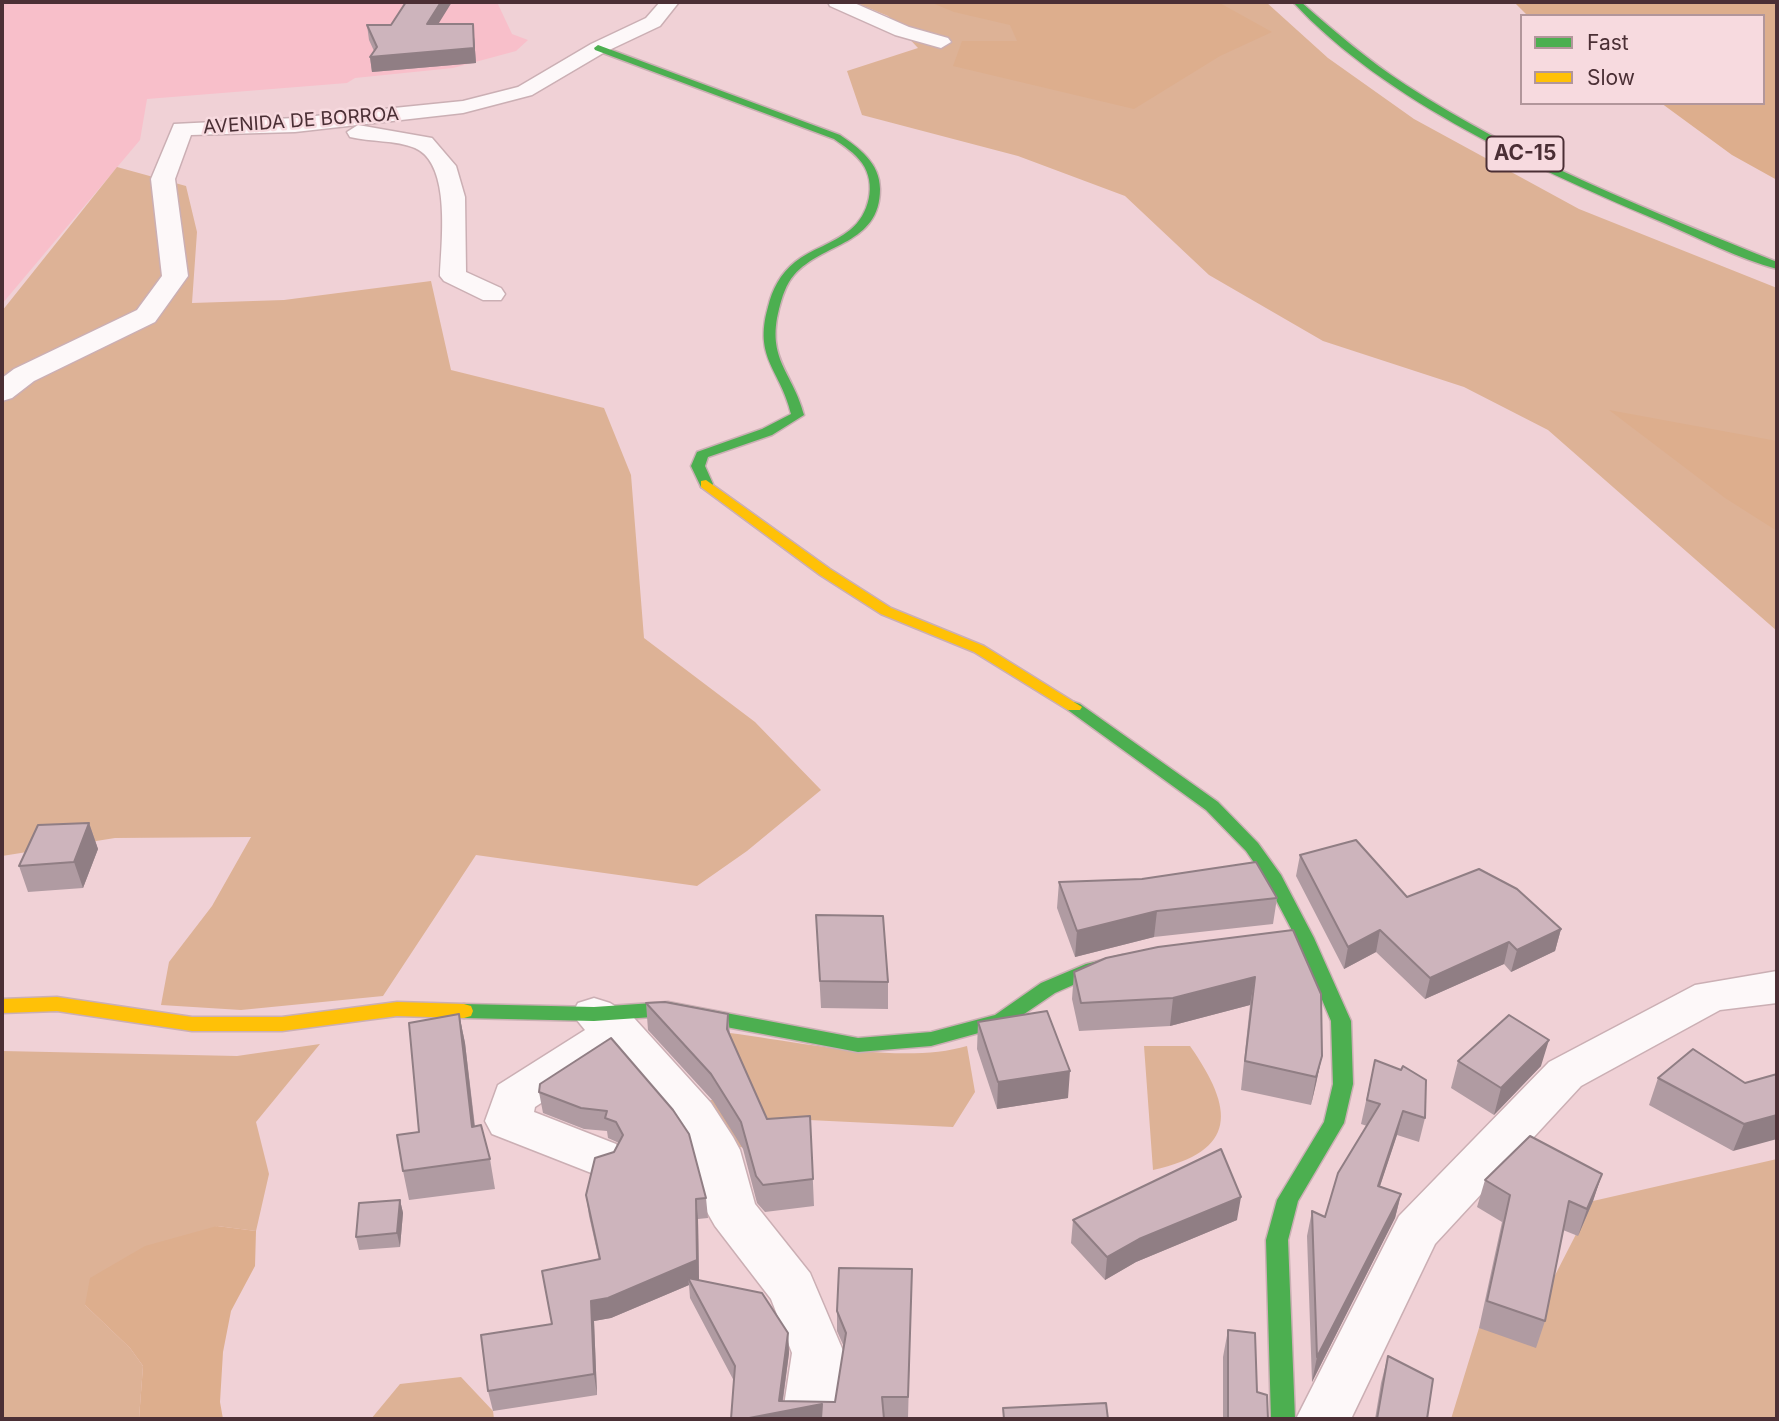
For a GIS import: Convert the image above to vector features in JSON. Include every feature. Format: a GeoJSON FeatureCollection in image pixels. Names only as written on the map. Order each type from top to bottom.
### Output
{"type":"FeatureCollection","features":[{"type":"Feature","properties":{"kind":"main road","name":"AC-15"},"geometry":{"type":"LineString","coordinates":[[1297,2],[1398,85],[1468,127],[1626,203],[1777,266]]}},
{"type":"Feature","properties":{"kind":"main road"},"geometry":{"type":"LineString","coordinates":[[598,48],[837,137],[868,157],[877,177],[869,218],[854,234],[795,265],[778,287],[769,346],[774,362],[796,397],[798,415],[767,432],[702,455],[698,466],[708,487],[825,572],[886,611],[979,649],[1073,706],[1212,806],[1252,847],[1272,875],[1299,939],[1341,1021],[1343,1084],[1334,1123],[1288,1200],[1277,1240],[1283,1419]]}},
{"type":"Feature","properties":{"kind":"main road"},"geometry":{"type":"LineString","coordinates":[[2,1006],[57,1004],[192,1024],[282,1024],[397,1009],[606,1022],[668,1009],[858,1045],[932,1039],[1001,1020],[1048,988],[1093,968],[1142,958]]}},
{"type":"Feature","properties":{"kind":"street","name":"AVENIDA DE BORROA"},"geometry":{"type":"LineString","coordinates":[[2,392],[24,375],[146,316],[175,276],[163,179],[181,129],[330,122],[463,107],[525,91],[598,48],[653,22],[670,2]]}},
{"type":"Feature","properties":{"kind":"street"},"geometry":{"type":"LineString","coordinates":[[837,2],[902,31],[941,42]]}},
{"type":"Feature","properties":{"kind":"street"},"geometry":{"type":"LineString","coordinates":[[330,122],[363,134],[424,143],[447,171],[453,197],[453,276],[492,294]]}},
{"type":"Feature","properties":{"kind":"street"},"geometry":{"type":"LineString","coordinates":[[1323,1419],[1417,1230],[1565,1074],[1711,996],[1777,987]]}},
{"type":"Feature","properties":{"kind":"street"},"geometry":{"type":"LineString","coordinates":[[599,1157],[509,1121],[514,1098],[606,1022],[694,1116],[716,1150],[732,1212],[792,1288],[818,1353],[809,1419]]}},
{"type":"Feature","properties":{"kind":"shaded area"},"geometry":{"type":"Polygon","coordinates":[[[2,2],[497,2],[512,34],[528,40],[516,51],[453,68],[355,78],[347,83],[147,99],[140,140],[2,304],[2,2]]]}},
{"type":"Feature","properties":{"kind":"shaded area"},"geometry":{"type":"Polygon","coordinates":[[[854,2],[1266,2],[1328,58],[1414,119],[1579,209],[1777,288],[1777,631],[1548,430],[1464,387],[1323,341],[1209,275],[1125,196],[1018,156],[862,115],[847,71],[918,48],[888,16],[854,2]]]}},
{"type":"Feature","properties":{"kind":"shaded area"},"geometry":{"type":"Polygon","coordinates":[[[930,2],[1218,2],[1272,32],[1220,56],[1134,109],[953,66],[962,41],[1017,41],[1010,25],[954,12],[930,2]]]}},
{"type":"Feature","properties":{"kind":"shaded area"},"geometry":{"type":"Polygon","coordinates":[[[1514,2],[1777,2],[1777,180],[1732,155],[1664,105],[1765,105],[1765,14],[1526,14],[1514,2]]]}},
{"type":"Feature","properties":{"kind":"shaded area"},"geometry":{"type":"Polygon","coordinates":[[[117,167],[186,186],[197,232],[192,303],[284,300],[431,281],[451,370],[604,408],[631,475],[644,638],[755,722],[821,790],[747,851],[697,886],[476,855],[383,996],[241,1010],[161,1005],[169,962],[212,906],[251,837],[115,838],[2,856],[2,311],[117,167]]]}},
{"type":"Feature","properties":{"kind":"shaded area"},"geometry":{"type":"Polygon","coordinates":[[[1609,410],[1777,441],[1777,531],[1725,498],[1609,410]]]}},
{"type":"Feature","properties":{"kind":"shaded area"},"geometry":{"type":"Polygon","coordinates":[[[730,1033],[882,1053],[941,1051],[967,1046],[975,1092],[953,1127],[809,1120],[811,1143],[727,1148],[704,1101],[746,1095],[729,1056],[730,1033]]]}},
{"type":"Feature","properties":{"kind":"shaded area"},"geometry":{"type":"Polygon","coordinates":[[[320,1044],[256,1122],[269,1174],[256,1231],[217,1226],[85,1305],[130,1348],[143,1366],[139,1419],[2,1419],[2,1051],[237,1056],[320,1044]]]}},
{"type":"Feature","properties":{"kind":"shaded area"},"geometry":{"type":"Polygon","coordinates":[[[1144,1046],[1190,1046],[1215,1089],[1220,1108],[1220,1124],[1214,1139],[1201,1151],[1181,1162],[1153,1170],[1144,1046]]]}},
{"type":"Feature","properties":{"kind":"shaded area"},"geometry":{"type":"Polygon","coordinates":[[[1777,1159],[1777,1419],[1451,1419],[1479,1328],[1548,1289],[1593,1201],[1777,1159]]]}},
{"type":"Feature","properties":{"kind":"shaded area"},"geometry":{"type":"Polygon","coordinates":[[[217,1226],[256,1231],[255,1266],[231,1311],[223,1352],[220,1402],[223,1419],[139,1419],[143,1366],[130,1348],[85,1305],[90,1278],[145,1246],[217,1226]]]}},
{"type":"Feature","properties":{"kind":"shaded area"},"geometry":{"type":"Polygon","coordinates":[[[461,1377],[493,1411],[494,1419],[371,1419],[400,1384],[461,1377]]]}},
{"type":"Feature","properties":{"kind":"building"},"geometry":{"type":"Polygon","coordinates":[[[406,2],[441,2],[427,24],[473,24],[474,48],[370,57],[377,47],[367,25],[391,25],[406,2]]]}},
{"type":"Feature","properties":{"kind":"building"},"geometry":{"type":"Polygon","coordinates":[[[89,823],[74,862],[19,866],[38,825],[89,823]]]}},
{"type":"Feature","properties":{"kind":"building"},"geometry":{"type":"Polygon","coordinates":[[[1356,840],[1407,897],[1479,869],[1517,889],[1561,929],[1517,950],[1509,942],[1430,978],[1380,930],[1348,947],[1300,855],[1356,840]]]}},
{"type":"Feature","properties":{"kind":"building"},"geometry":{"type":"Polygon","coordinates":[[[1256,862],[1277,898],[1157,911],[1077,931],[1059,882],[1142,879],[1256,862]]]}},
{"type":"Feature","properties":{"kind":"building"},"geometry":{"type":"Polygon","coordinates":[[[816,915],[883,916],[888,982],[820,981],[816,915]]]}},
{"type":"Feature","properties":{"kind":"building"},"geometry":{"type":"Polygon","coordinates":[[[1293,930],[1321,994],[1322,1056],[1316,1077],[1245,1061],[1255,977],[1173,998],[1081,1003],[1074,972],[1106,958],[1158,947],[1293,930]]]}},
{"type":"Feature","properties":{"kind":"building"},"geometry":{"type":"Polygon","coordinates":[[[665,1002],[728,1014],[727,1029],[767,1119],[810,1116],[813,1179],[763,1185],[756,1176],[741,1122],[711,1074],[646,1003],[665,1002]]]}},
{"type":"Feature","properties":{"kind":"building"},"geometry":{"type":"Polygon","coordinates":[[[1047,1011],[1070,1071],[998,1082],[978,1022],[1047,1011]]]}},
{"type":"Feature","properties":{"kind":"building"},"geometry":{"type":"Polygon","coordinates":[[[459,1014],[472,1127],[481,1125],[490,1159],[403,1171],[397,1135],[419,1132],[409,1023],[459,1014]]]}},
{"type":"Feature","properties":{"kind":"building"},"geometry":{"type":"Polygon","coordinates":[[[1509,1015],[1549,1040],[1501,1088],[1458,1061],[1509,1015]]]}},
{"type":"Feature","properties":{"kind":"building"},"geometry":{"type":"Polygon","coordinates":[[[611,1038],[673,1110],[689,1134],[706,1198],[696,1199],[697,1260],[608,1298],[591,1301],[594,1374],[488,1391],[481,1335],[552,1324],[542,1271],[600,1259],[586,1195],[595,1158],[614,1152],[623,1135],[616,1122],[605,1118],[607,1111],[581,1108],[539,1092],[540,1084],[611,1038]]]}},
{"type":"Feature","properties":{"kind":"building"},"geometry":{"type":"Polygon","coordinates":[[[1693,1049],[1745,1083],[1777,1074],[1777,1115],[1744,1124],[1658,1078],[1693,1049]]]}},
{"type":"Feature","properties":{"kind":"building"},"geometry":{"type":"Polygon","coordinates":[[[1375,1060],[1401,1070],[1403,1066],[1426,1080],[1425,1118],[1403,1111],[1378,1186],[1401,1194],[1317,1357],[1312,1211],[1325,1217],[1338,1173],[1380,1104],[1367,1100],[1375,1060]]]}},
{"type":"Feature","properties":{"kind":"building"},"geometry":{"type":"Polygon","coordinates":[[[1530,1136],[1602,1174],[1587,1209],[1569,1201],[1545,1321],[1487,1301],[1510,1195],[1485,1180],[1530,1136]]]}},
{"type":"Feature","properties":{"kind":"building"},"geometry":{"type":"Polygon","coordinates":[[[1221,1149],[1241,1197],[1139,1239],[1107,1257],[1073,1220],[1221,1149]]]}},
{"type":"Feature","properties":{"kind":"building"},"geometry":{"type":"Polygon","coordinates":[[[400,1200],[397,1233],[356,1237],[359,1203],[400,1200]]]}},
{"type":"Feature","properties":{"kind":"building"},"geometry":{"type":"Polygon","coordinates":[[[839,1268],[912,1269],[908,1397],[882,1397],[884,1419],[821,1419],[822,1404],[744,1419],[731,1419],[735,1366],[688,1278],[762,1293],[788,1333],[779,1401],[835,1402],[846,1333],[837,1311],[839,1268]]]}},
{"type":"Feature","properties":{"kind":"building"},"geometry":{"type":"Polygon","coordinates":[[[1228,1330],[1255,1333],[1257,1392],[1267,1395],[1268,1419],[1228,1419],[1228,1330]]]}},
{"type":"Feature","properties":{"kind":"building"},"geometry":{"type":"Polygon","coordinates":[[[1388,1356],[1433,1379],[1427,1419],[1377,1419],[1388,1356]]]}},
{"type":"Feature","properties":{"kind":"building"},"geometry":{"type":"Polygon","coordinates":[[[1106,1403],[1108,1419],[1004,1419],[1003,1408],[1106,1403]]]}},
{"type":"Feature","properties":{"kind":"traffic: fast"},"geometry":{"type":"LineString","coordinates":[[1297,2],[1390,78],[1448,115],[1587,186],[1777,266]]}},
{"type":"Feature","properties":{"kind":"traffic: fast"},"geometry":{"type":"LineString","coordinates":[[598,48],[837,137],[859,153],[872,171],[875,181],[873,205],[868,219],[855,232],[800,263],[789,273],[773,308],[770,351],[793,398],[798,415],[767,432],[702,455],[698,466],[706,484]]}},
{"type":"Feature","properties":{"kind":"traffic: fast"},"geometry":{"type":"LineString","coordinates":[[1074,707],[1212,806],[1252,847],[1272,875],[1305,938],[1341,1021],[1343,1084],[1334,1123],[1288,1200],[1277,1240],[1283,1419]]}},
{"type":"Feature","properties":{"kind":"traffic: fast"},"geometry":{"type":"LineString","coordinates":[[464,1011],[594,1014],[668,1009],[858,1045],[931,1039],[1001,1020],[1048,988],[1093,969],[1123,962]]}},
{"type":"Feature","properties":{"kind":"traffic: slow"},"geometry":{"type":"LineString","coordinates":[[706,484],[825,572],[886,611],[979,649],[1074,707]]}},
{"type":"Feature","properties":{"kind":"traffic: slow"},"geometry":{"type":"LineString","coordinates":[[2,1006],[57,1004],[192,1024],[282,1024],[397,1009],[464,1011]]}}]}
